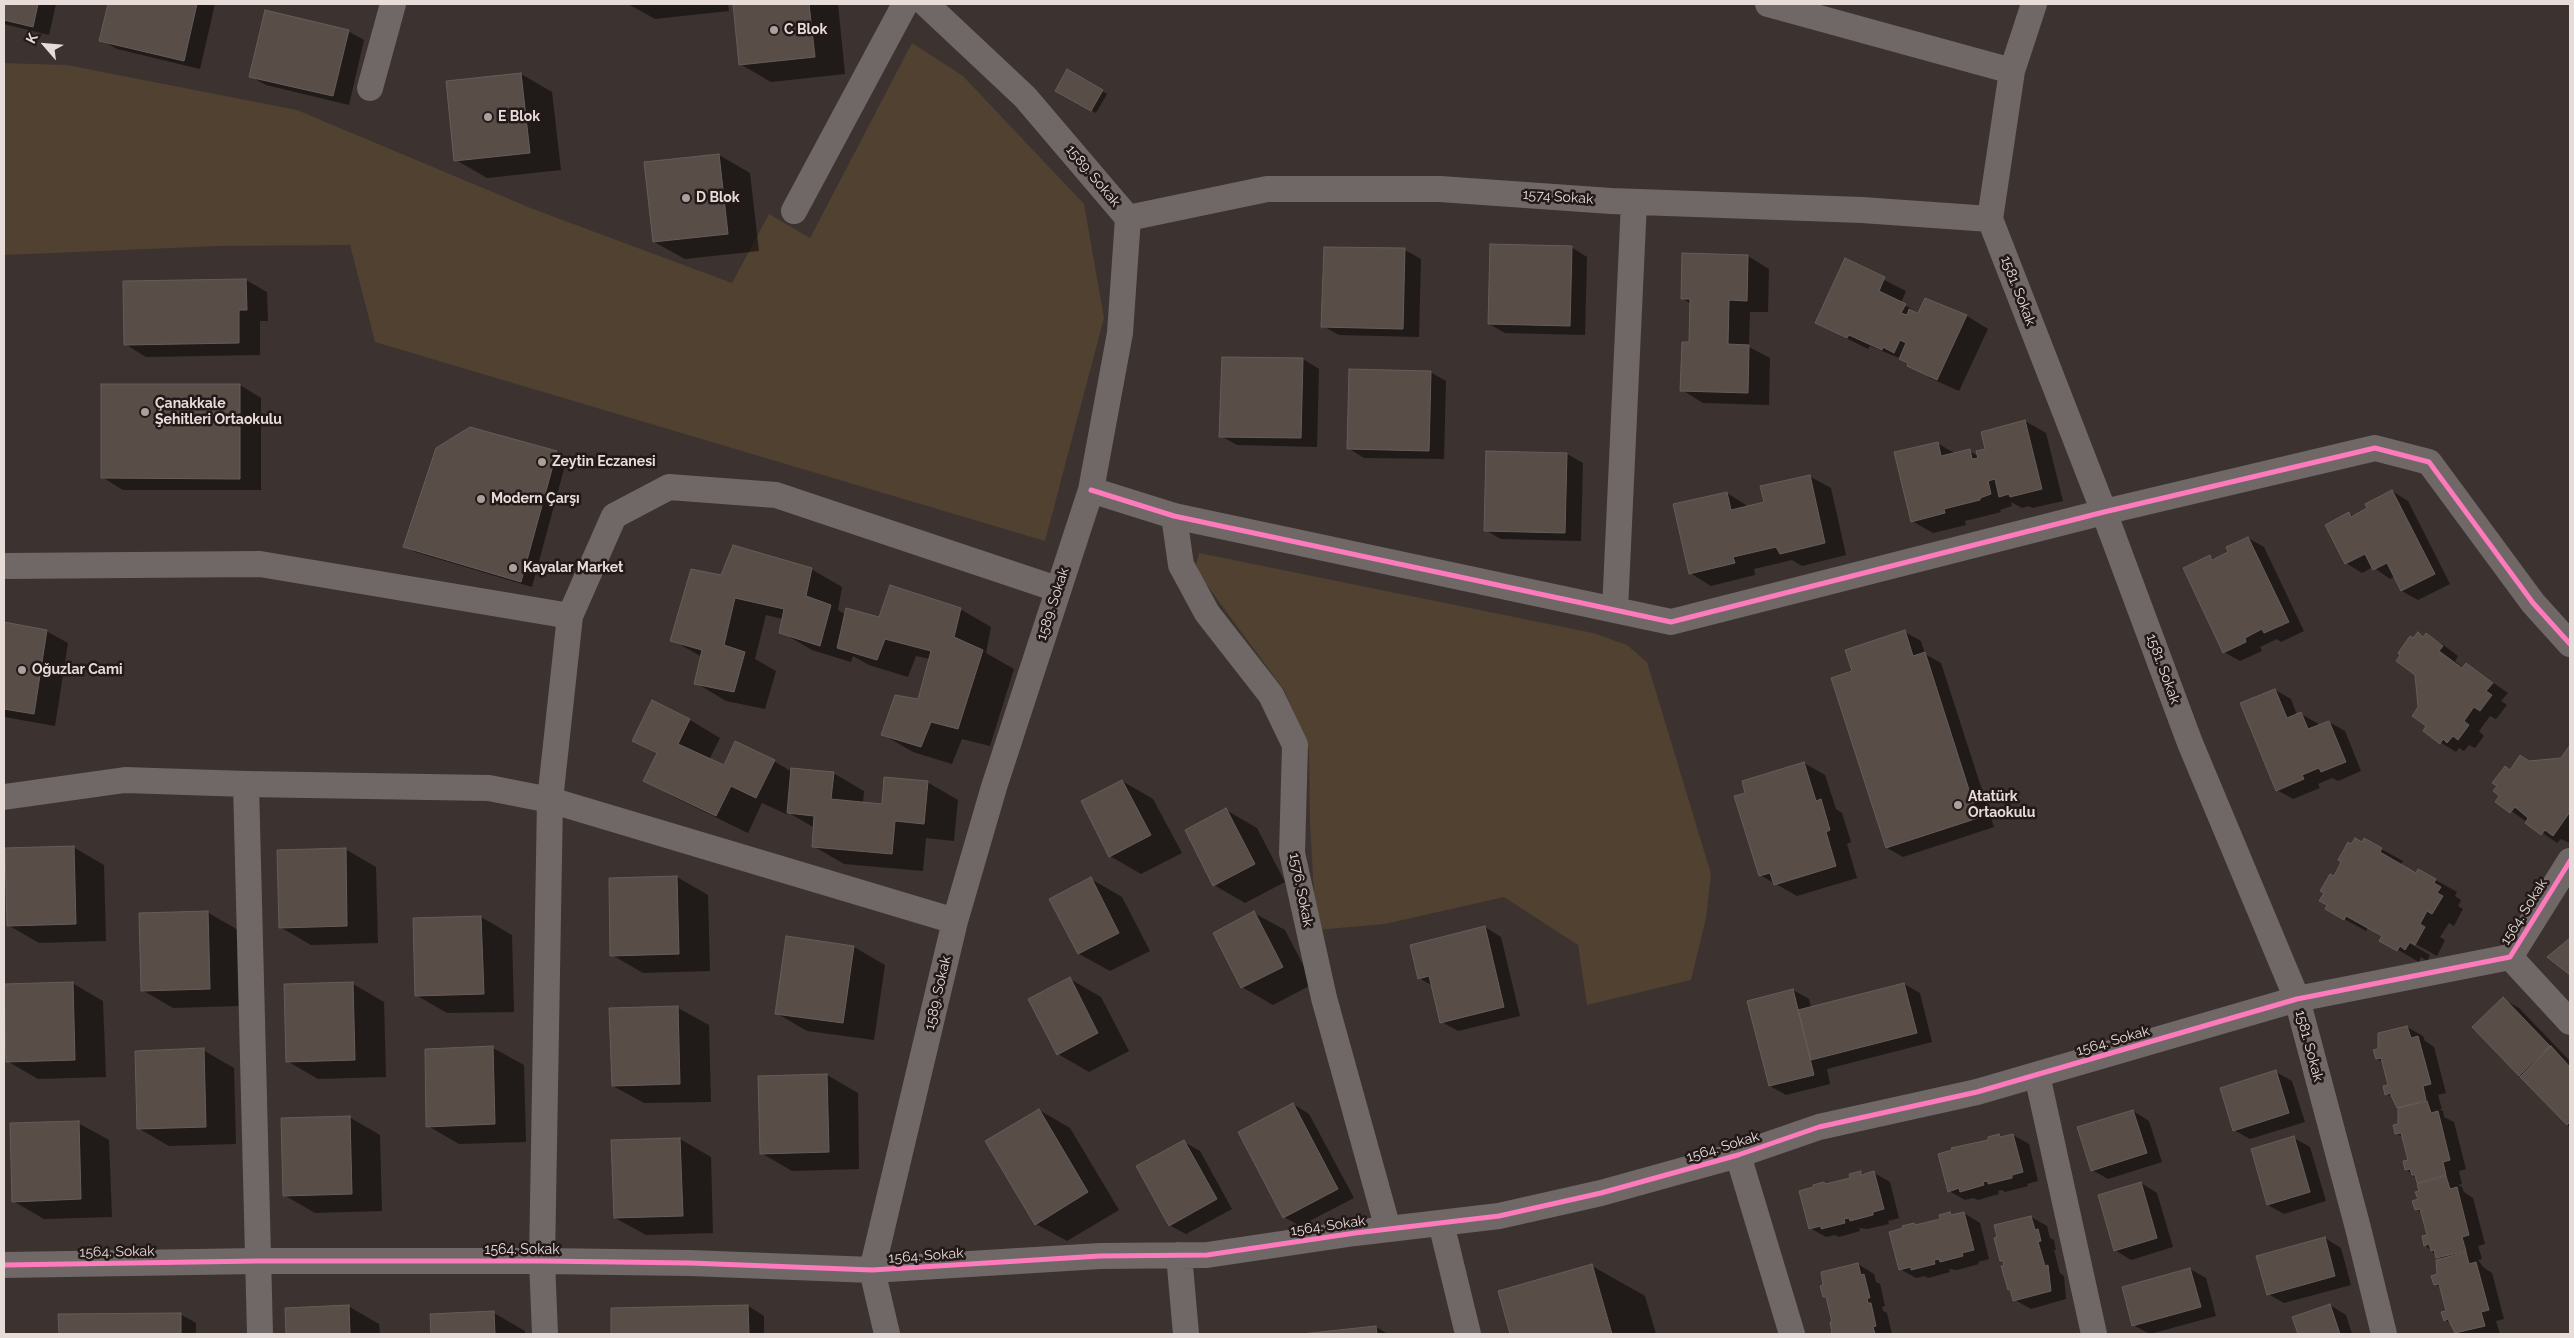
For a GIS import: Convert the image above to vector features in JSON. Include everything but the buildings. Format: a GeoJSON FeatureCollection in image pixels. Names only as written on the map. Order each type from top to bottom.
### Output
{"type":"FeatureCollection","features":[{"type":"Feature","properties":{"kind":"street"},"geometry":{"type":"LineString","coordinates":[[370,88],[393,4]]}},
{"type":"Feature","properties":{"kind":"street"},"geometry":{"type":"LineString","coordinates":[[794,211],[905,4]]}},
{"type":"Feature","properties":{"kind":"street","name":"1589. Sokak"},"geometry":{"type":"LineString","coordinates":[[872,1270],[955,921],[994,787],[1057,589],[1091,490],[1120,333],[1128,218],[1025,97],[926,4]]}},
{"type":"Feature","properties":{"kind":"street"},"geometry":{"type":"LineString","coordinates":[[1768,4],[2012,71]]}},
{"type":"Feature","properties":{"kind":"street","name":"1581. Sokak"},"geometry":{"type":"LineString","coordinates":[[2034,4],[2012,71],[1990,218],[2104,512],[2190,743],[2297,999],[2384,1334]]}},
{"type":"Feature","properties":{"kind":"street","name":"1574 Sokak"},"geometry":{"type":"LineString","coordinates":[[1128,218],[1267,188],[1440,189],[1634,202],[1862,210],[1990,218]]}},
{"type":"Feature","properties":{"kind":"street"},"geometry":{"type":"LineString","coordinates":[[1615,610],[1634,202]]}},
{"type":"Feature","properties":{"kind":"street"},"geometry":{"type":"LineString","coordinates":[[1091,490],[1174,516],[1671,622],[2104,512],[2376,448],[2429,462],[2533,603],[2570,644]]}},
{"type":"Feature","properties":{"kind":"street"},"geometry":{"type":"LineString","coordinates":[[545,1334],[542,1261],[550,800],[570,616],[614,516],[669,487],[776,495],[1057,589]]}},
{"type":"Feature","properties":{"kind":"street","name":"1576. Sokak"},"geometry":{"type":"LineString","coordinates":[[1174,516],[1181,566],[1207,613],[1271,695],[1295,745],[1292,853],[1324,998],[1388,1229]]}},
{"type":"Feature","properties":{"kind":"street"},"geometry":{"type":"LineString","coordinates":[[4,566],[260,564],[570,616]]}},
{"type":"Feature","properties":{"kind":"street"},"geometry":{"type":"LineString","coordinates":[[4,797],[125,780],[489,788],[550,800],[955,921]]}},
{"type":"Feature","properties":{"kind":"street"},"geometry":{"type":"LineString","coordinates":[[246,784],[260,1334]]}},
{"type":"Feature","properties":{"kind":"street","name":"1564. Sokak"},"geometry":{"type":"LineString","coordinates":[[4,1266],[258,1261],[542,1261],[690,1263],[872,1270],[1100,1256],[1207,1255],[1388,1229],[1499,1216],[1601,1193],[1738,1155],[1819,1127],[1977,1092],[2297,999],[2510,956],[2570,861]]}},
{"type":"Feature","properties":{"kind":"street"},"geometry":{"type":"LineString","coordinates":[[2510,956],[2570,1022]]}},
{"type":"Feature","properties":{"kind":"street"},"geometry":{"type":"LineString","coordinates":[[2037,1075],[2094,1334]]}},
{"type":"Feature","properties":{"kind":"street"},"geometry":{"type":"LineString","coordinates":[[1738,1155],[1792,1334]]}},
{"type":"Feature","properties":{"kind":"street"},"geometry":{"type":"LineString","coordinates":[[1441,1223],[1468,1334]]}},
{"type":"Feature","properties":{"kind":"street"},"geometry":{"type":"LineString","coordinates":[[1179,1255],[1186,1334]]}},
{"type":"Feature","properties":{"kind":"street"},"geometry":{"type":"LineString","coordinates":[[872,1270],[887,1334]]}},
{"type":"Feature","properties":{"kind":"shaded area"},"geometry":{"type":"Polygon","coordinates":[[[912,43],[963,76],[1084,204],[1104,318],[1045,541],[375,342],[350,245],[219,246],[4,255],[4,63],[67,65],[297,110],[533,209],[732,283],[769,214],[810,238],[912,43]]]}},
{"type":"Feature","properties":{"kind":"shaded area"},"geometry":{"type":"Polygon","coordinates":[[[1199,553],[1593,633],[1627,645],[1647,662],[1711,874],[1706,918],[1691,980],[1587,1005],[1578,945],[1504,897],[1385,924],[1316,930],[1310,822],[1309,750],[1284,690],[1195,569],[1199,553]]]}},
{"type":"Feature","properties":{"kind":"cycle path"},"geometry":{"type":"LineString","coordinates":[[1091,490],[1174,516],[1671,622],[2104,512],[2375,448],[2429,462],[2533,603],[2570,644]]}},
{"type":"Feature","properties":{"kind":"cycle path"},"geometry":{"type":"LineString","coordinates":[[4,1265],[258,1261],[542,1261],[690,1263],[872,1270],[1100,1256],[1207,1255],[1355,1233],[1499,1216],[1601,1193],[1738,1155],[1819,1127],[1977,1092],[2297,999],[2510,957],[2570,861]]}},
{"type":"Feature","properties":{"kind":"place","name":"C Blok"},"geometry":{"type":"Point","coordinates":[774,30]}},
{"type":"Feature","properties":{"kind":"place","name":"E Blok"},"geometry":{"type":"Point","coordinates":[488,117]}},
{"type":"Feature","properties":{"kind":"place","name":"D Blok"},"geometry":{"type":"Point","coordinates":[686,198]}},
{"type":"Feature","properties":{"kind":"place","name":"Çanakkale Şehitleri Ortaokulu"},"geometry":{"type":"Point","coordinates":[145,412]}},
{"type":"Feature","properties":{"kind":"place","name":"Zeytin Eczanesi"},"geometry":{"type":"Point","coordinates":[542,462]}},
{"type":"Feature","properties":{"kind":"place","name":"Modern Çarşı"},"geometry":{"type":"Point","coordinates":[481,499]}},
{"type":"Feature","properties":{"kind":"place","name":"Kayalar Market"},"geometry":{"type":"Point","coordinates":[513,568]}},
{"type":"Feature","properties":{"kind":"place","name":"Oğuzlar Cami"},"geometry":{"type":"Point","coordinates":[22,670]}},
{"type":"Feature","properties":{"kind":"place","name":"Atatürk Ortaokulu"},"geometry":{"type":"Point","coordinates":[1958,805]}}]}
